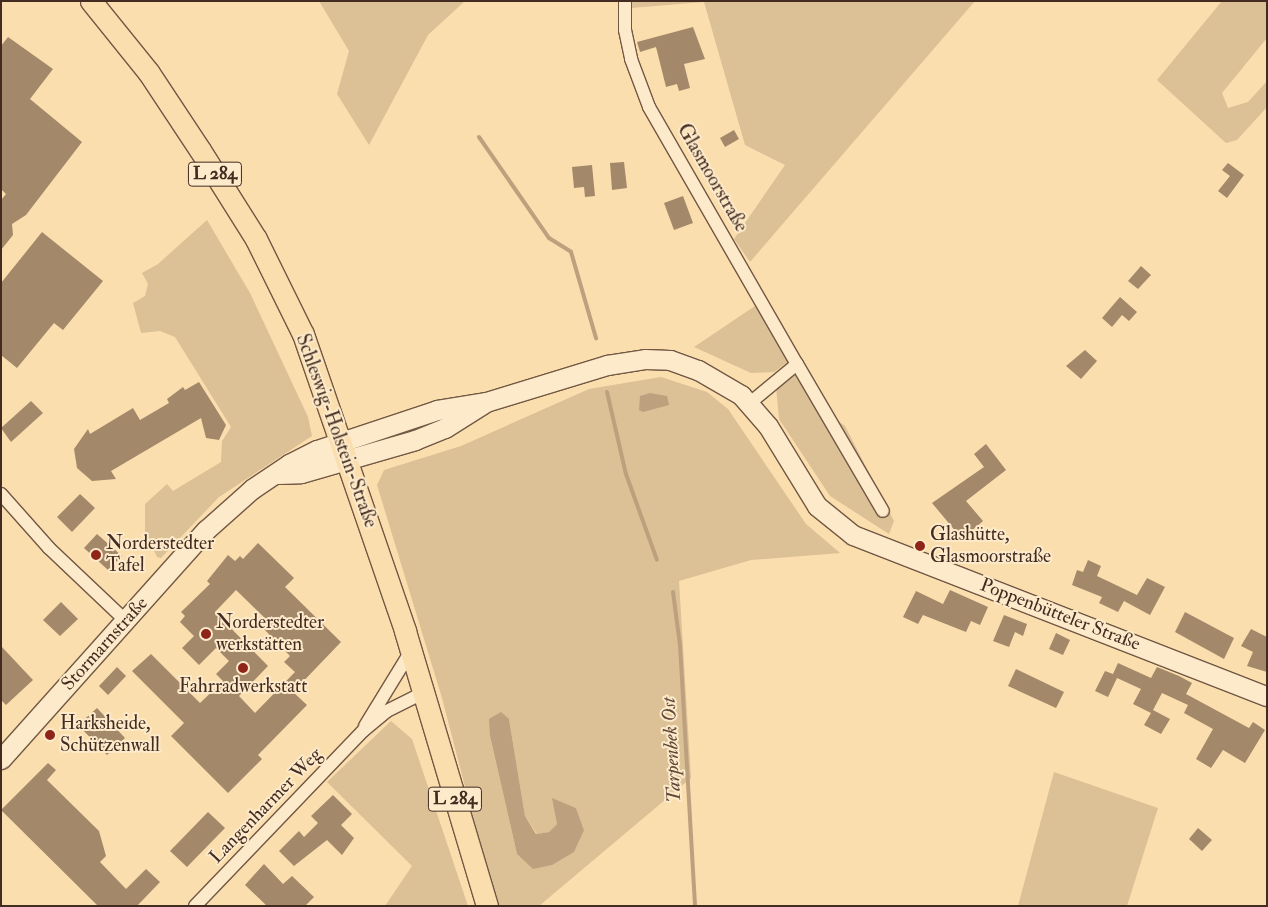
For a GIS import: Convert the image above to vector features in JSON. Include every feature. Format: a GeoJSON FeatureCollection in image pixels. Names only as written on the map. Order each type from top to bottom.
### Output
{"type":"FeatureCollection","features":[{"type":"Feature","properties":{"kind":"main road","name":"Schleswig-Holstein-Straße"},"geometry":{"type":"LineString","coordinates":[[91,1],[149,73],[256,239],[303,334],[346,451],[411,651],[486,906]]}},
{"type":"Feature","properties":{"kind":"main road","name":"Poppenbütteler Straße"},"geometry":{"type":"LineString","coordinates":[[346,451],[437,410],[486,402],[607,365],[657,359],[698,370],[731,388],[750,404],[816,506],[853,534],[886,551],[1267,696]]}},
{"type":"Feature","properties":{"kind":"main road","name":"Stormarnstraße"},"geometry":{"type":"LineString","coordinates":[[1,759],[206,530],[252,489],[297,460],[346,451]]}},
{"type":"Feature","properties":{"kind":"street","name":"Glasmoorstraße"},"geometry":{"type":"LineString","coordinates":[[625,1],[625,30],[631,59],[649,107],[883,511]]}},
{"type":"Feature","properties":{"kind":"street"},"geometry":{"type":"LineString","coordinates":[[750,404],[797,364]]}},
{"type":"Feature","properties":{"kind":"street"},"geometry":{"type":"LineString","coordinates":[[1,494],[49,548],[126,621]]}},
{"type":"Feature","properties":{"kind":"street","name":"Langenharmer Weg"},"geometry":{"type":"LineString","coordinates":[[363,731],[411,651]]}},
{"type":"Feature","properties":{"kind":"street","name":"Langenharmer Weg"},"geometry":{"type":"LineString","coordinates":[[195,906],[363,731],[387,711],[423,693]]}},
{"type":"Feature","properties":{"kind":"shaded area"},"geometry":{"type":"Polygon","coordinates":[[[319,1],[465,1],[428,35],[369,145],[337,94],[349,51],[319,1]]]}},
{"type":"Feature","properties":{"kind":"shaded area"},"geometry":{"type":"Polygon","coordinates":[[[632,1],[975,1],[750,262],[734,239],[785,165],[745,145],[704,2],[631,8],[632,1]]]}},
{"type":"Feature","properties":{"kind":"shaded area"},"geometry":{"type":"Polygon","coordinates":[[[1222,1],[1267,1],[1267,38],[1222,93],[1228,108],[1248,102],[1267,81],[1267,107],[1237,140],[1226,143],[1157,80],[1222,1]]]}},
{"type":"Feature","properties":{"kind":"shaded area"},"geometry":{"type":"Polygon","coordinates":[[[207,220],[250,293],[308,417],[312,436],[219,497],[161,558],[157,557],[145,531],[145,504],[167,484],[173,491],[221,462],[222,441],[231,427],[175,337],[160,331],[141,333],[133,303],[145,296],[148,284],[142,273],[158,264],[207,220]]]}},
{"type":"Feature","properties":{"kind":"shaded area"},"geometry":{"type":"Polygon","coordinates":[[[758,304],[790,360],[774,372],[751,373],[694,347],[758,304]]]}},
{"type":"Feature","properties":{"kind":"shaded area"},"geometry":{"type":"Polygon","coordinates":[[[803,364],[837,420],[845,426],[894,521],[889,534],[830,496],[779,419],[776,386],[803,364]]]}},
{"type":"Feature","properties":{"kind":"shaded area"},"geometry":{"type":"Polygon","coordinates":[[[661,377],[707,392],[728,409],[806,524],[840,553],[751,560],[679,581],[691,778],[539,906],[496,906],[442,698],[377,485],[384,470],[461,446],[589,389],[661,377]],[[509,719],[490,736],[517,854],[584,830],[576,808],[553,799],[557,824],[549,832],[537,834],[525,816],[509,719]]]}},
{"type":"Feature","properties":{"kind":"shaded area"},"geometry":{"type":"Polygon","coordinates":[[[650,393],[667,396],[669,405],[643,412],[639,410],[640,396],[650,393]]]}},
{"type":"Feature","properties":{"kind":"shaded area"},"geometry":{"type":"Polygon","coordinates":[[[501,712],[509,719],[525,816],[536,834],[549,832],[557,824],[552,798],[576,808],[584,830],[574,852],[552,865],[533,869],[517,854],[490,736],[489,719],[501,712]]]}},
{"type":"Feature","properties":{"kind":"shaded area"},"geometry":{"type":"Polygon","coordinates":[[[391,721],[412,739],[468,906],[385,906],[412,866],[327,782],[391,721]]]}},
{"type":"Feature","properties":{"kind":"shaded area"},"geometry":{"type":"Polygon","coordinates":[[[1054,772],[1158,808],[1127,906],[1018,906],[1054,772]]]}},
{"type":"Feature","properties":{"kind":"building"},"geometry":{"type":"Polygon","coordinates":[[[693,27],[705,59],[684,64],[690,88],[679,91],[677,84],[666,87],[656,47],[640,52],[637,42],[693,27]]]}},
{"type":"Feature","properties":{"kind":"building"},"geometry":{"type":"Polygon","coordinates":[[[8,37],[53,69],[30,99],[82,142],[26,215],[12,224],[13,235],[1,250],[1,200],[6,194],[1,189],[1,46],[8,37]]]}},
{"type":"Feature","properties":{"kind":"building"},"geometry":{"type":"Polygon","coordinates":[[[734,130],[739,139],[725,147],[720,138],[734,130]]]}},
{"type":"Feature","properties":{"kind":"building"},"geometry":{"type":"Polygon","coordinates":[[[624,162],[627,188],[612,190],[610,163],[624,162]]]}},
{"type":"Feature","properties":{"kind":"building"},"geometry":{"type":"Polygon","coordinates":[[[1228,163],[1244,175],[1227,198],[1218,191],[1230,176],[1222,170],[1228,163]]]}},
{"type":"Feature","properties":{"kind":"building"},"geometry":{"type":"Polygon","coordinates":[[[592,165],[595,196],[585,197],[584,187],[574,188],[572,167],[592,165]]]}},
{"type":"Feature","properties":{"kind":"building"},"geometry":{"type":"Polygon","coordinates":[[[683,196],[693,223],[674,230],[664,203],[683,196]]]}},
{"type":"Feature","properties":{"kind":"building"},"geometry":{"type":"Polygon","coordinates":[[[42,232],[103,281],[63,330],[54,323],[17,368],[1,355],[1,283],[42,232]]]}},
{"type":"Feature","properties":{"kind":"building"},"geometry":{"type":"Polygon","coordinates":[[[1141,266],[1151,275],[1138,289],[1128,281],[1141,266]]]}},
{"type":"Feature","properties":{"kind":"building"},"geometry":{"type":"Polygon","coordinates":[[[1120,297],[1137,312],[1129,321],[1122,315],[1112,327],[1102,318],[1120,297]]]}},
{"type":"Feature","properties":{"kind":"building"},"geometry":{"type":"Polygon","coordinates":[[[1085,350],[1097,361],[1081,379],[1066,366],[1085,350]]]}},
{"type":"Feature","properties":{"kind":"building"},"geometry":{"type":"Polygon","coordinates":[[[199,382],[226,425],[219,440],[206,438],[201,418],[111,471],[116,479],[92,481],[77,468],[74,449],[88,429],[90,434],[133,408],[140,420],[169,403],[167,399],[183,387],[185,390],[199,382]]]}},
{"type":"Feature","properties":{"kind":"building"},"geometry":{"type":"Polygon","coordinates":[[[31,401],[43,413],[11,442],[1,428],[31,401]]]}},
{"type":"Feature","properties":{"kind":"building"},"geometry":{"type":"Polygon","coordinates":[[[986,444],[1006,470],[966,501],[983,521],[962,539],[932,503],[984,467],[974,454],[986,444]]]}},
{"type":"Feature","properties":{"kind":"building"},"geometry":{"type":"Polygon","coordinates":[[[80,494],[95,508],[72,532],[57,517],[80,494]]]}},
{"type":"Feature","properties":{"kind":"building"},"geometry":{"type":"Polygon","coordinates":[[[97,534],[122,556],[108,570],[84,548],[97,534]]]}},
{"type":"Feature","properties":{"kind":"building"},"geometry":{"type":"Polygon","coordinates":[[[258,543],[294,578],[285,587],[341,642],[293,692],[307,705],[258,755],[262,759],[228,793],[171,736],[184,723],[132,671],[151,654],[200,703],[223,681],[216,674],[229,661],[216,648],[199,665],[182,648],[194,636],[180,622],[185,616],[181,612],[210,584],[207,581],[228,555],[235,561],[240,556],[243,559],[258,543]],[[236,590],[215,612],[268,666],[239,696],[255,713],[295,672],[284,662],[290,656],[264,629],[270,623],[236,590]]]}},
{"type":"Feature","properties":{"kind":"building"},"geometry":{"type":"Polygon","coordinates":[[[1088,560],[1101,566],[1097,576],[1137,595],[1147,578],[1165,587],[1150,615],[1124,601],[1118,612],[1099,603],[1102,597],[1072,585],[1077,570],[1083,572],[1088,560]]]}},
{"type":"Feature","properties":{"kind":"building"},"geometry":{"type":"Polygon","coordinates":[[[950,590],[988,607],[980,625],[971,621],[966,632],[923,615],[918,624],[903,617],[916,591],[943,604],[950,590]]]}},
{"type":"Feature","properties":{"kind":"building"},"geometry":{"type":"Polygon","coordinates":[[[61,602],[78,619],[60,636],[43,620],[61,602]]]}},
{"type":"Feature","properties":{"kind":"building"},"geometry":{"type":"Polygon","coordinates":[[[1185,612],[1234,638],[1224,659],[1175,632],[1185,612]]]}},
{"type":"Feature","properties":{"kind":"building"},"geometry":{"type":"Polygon","coordinates":[[[1004,615],[1027,624],[1023,636],[1015,632],[1009,647],[993,641],[1004,615]]]}},
{"type":"Feature","properties":{"kind":"building"},"geometry":{"type":"Polygon","coordinates":[[[1251,629],[1267,637],[1267,672],[1247,666],[1253,652],[1241,646],[1251,629]]]}},
{"type":"Feature","properties":{"kind":"building"},"geometry":{"type":"Polygon","coordinates":[[[1056,633],[1070,640],[1063,655],[1049,649],[1056,633]]]}},
{"type":"Feature","properties":{"kind":"building"},"geometry":{"type":"Polygon","coordinates":[[[1,646],[33,680],[6,705],[1,700],[1,646]]]}},
{"type":"Feature","properties":{"kind":"building"},"geometry":{"type":"Polygon","coordinates":[[[1118,663],[1151,678],[1157,667],[1179,676],[1192,683],[1186,694],[1249,728],[1253,722],[1265,730],[1245,763],[1223,750],[1211,768],[1196,759],[1213,729],[1184,713],[1188,705],[1162,693],[1153,710],[1170,719],[1161,734],[1144,725],[1151,713],[1133,704],[1141,689],[1117,678],[1108,697],[1095,691],[1105,671],[1113,674],[1118,663]]]}},
{"type":"Feature","properties":{"kind":"building"},"geometry":{"type":"Polygon","coordinates":[[[117,667],[126,676],[108,695],[99,686],[117,667]]]}},
{"type":"Feature","properties":{"kind":"building"},"geometry":{"type":"Polygon","coordinates":[[[1016,669],[1064,692],[1056,708],[1008,686],[1016,669]]]}},
{"type":"Feature","properties":{"kind":"building"},"geometry":{"type":"Polygon","coordinates":[[[97,708],[125,738],[107,755],[78,725],[97,708]]]}},
{"type":"Feature","properties":{"kind":"building"},"geometry":{"type":"Polygon","coordinates":[[[48,763],[56,770],[47,780],[99,831],[106,856],[100,862],[126,889],[146,869],[160,882],[137,906],[98,906],[1,810],[48,763]]]}},
{"type":"Feature","properties":{"kind":"building"},"geometry":{"type":"Polygon","coordinates":[[[333,795],[352,814],[341,825],[354,838],[342,855],[327,840],[294,866],[279,851],[299,831],[304,837],[318,823],[311,816],[333,795]]]}},
{"type":"Feature","properties":{"kind":"building"},"geometry":{"type":"Polygon","coordinates":[[[208,812],[225,828],[187,867],[170,851],[208,812]]]}},
{"type":"Feature","properties":{"kind":"building"},"geometry":{"type":"Polygon","coordinates":[[[1198,828],[1212,840],[1202,851],[1189,839],[1198,828]]]}},
{"type":"Feature","properties":{"kind":"building"},"geometry":{"type":"Polygon","coordinates":[[[264,864],[283,884],[292,876],[314,897],[305,906],[267,906],[245,885],[264,864]]]}},
{"type":"Feature","properties":{"kind":"waterway","name":"Tarpenbek Ost"},"geometry":{"type":"LineString","coordinates":[[479,137],[549,238],[571,252],[596,338]]}},
{"type":"Feature","properties":{"kind":"waterway","name":"Tarpenbek Ost"},"geometry":{"type":"LineString","coordinates":[[607,392],[626,474],[657,560]]}},
{"type":"Feature","properties":{"kind":"waterway","name":"Tarpenbek Ost"},"geometry":{"type":"LineString","coordinates":[[673,592],[680,645],[695,906]]}},
{"type":"Feature","properties":{"kind":"place","name":"Glashütte, Glasmoorstraße"},"geometry":{"type":"Point","coordinates":[920,546]}},
{"type":"Feature","properties":{"kind":"place","name":"Norderstedter Tafel"},"geometry":{"type":"Point","coordinates":[96,555]}},
{"type":"Feature","properties":{"kind":"place","name":"Norderstedter werkstätten"},"geometry":{"type":"Point","coordinates":[206,634]}},
{"type":"Feature","properties":{"kind":"place","name":"Fahrradwerkstatt"},"geometry":{"type":"Point","coordinates":[243,668]}},
{"type":"Feature","properties":{"kind":"place","name":"Harksheide, Schützenwall"},"geometry":{"type":"Point","coordinates":[50,735]}}]}
